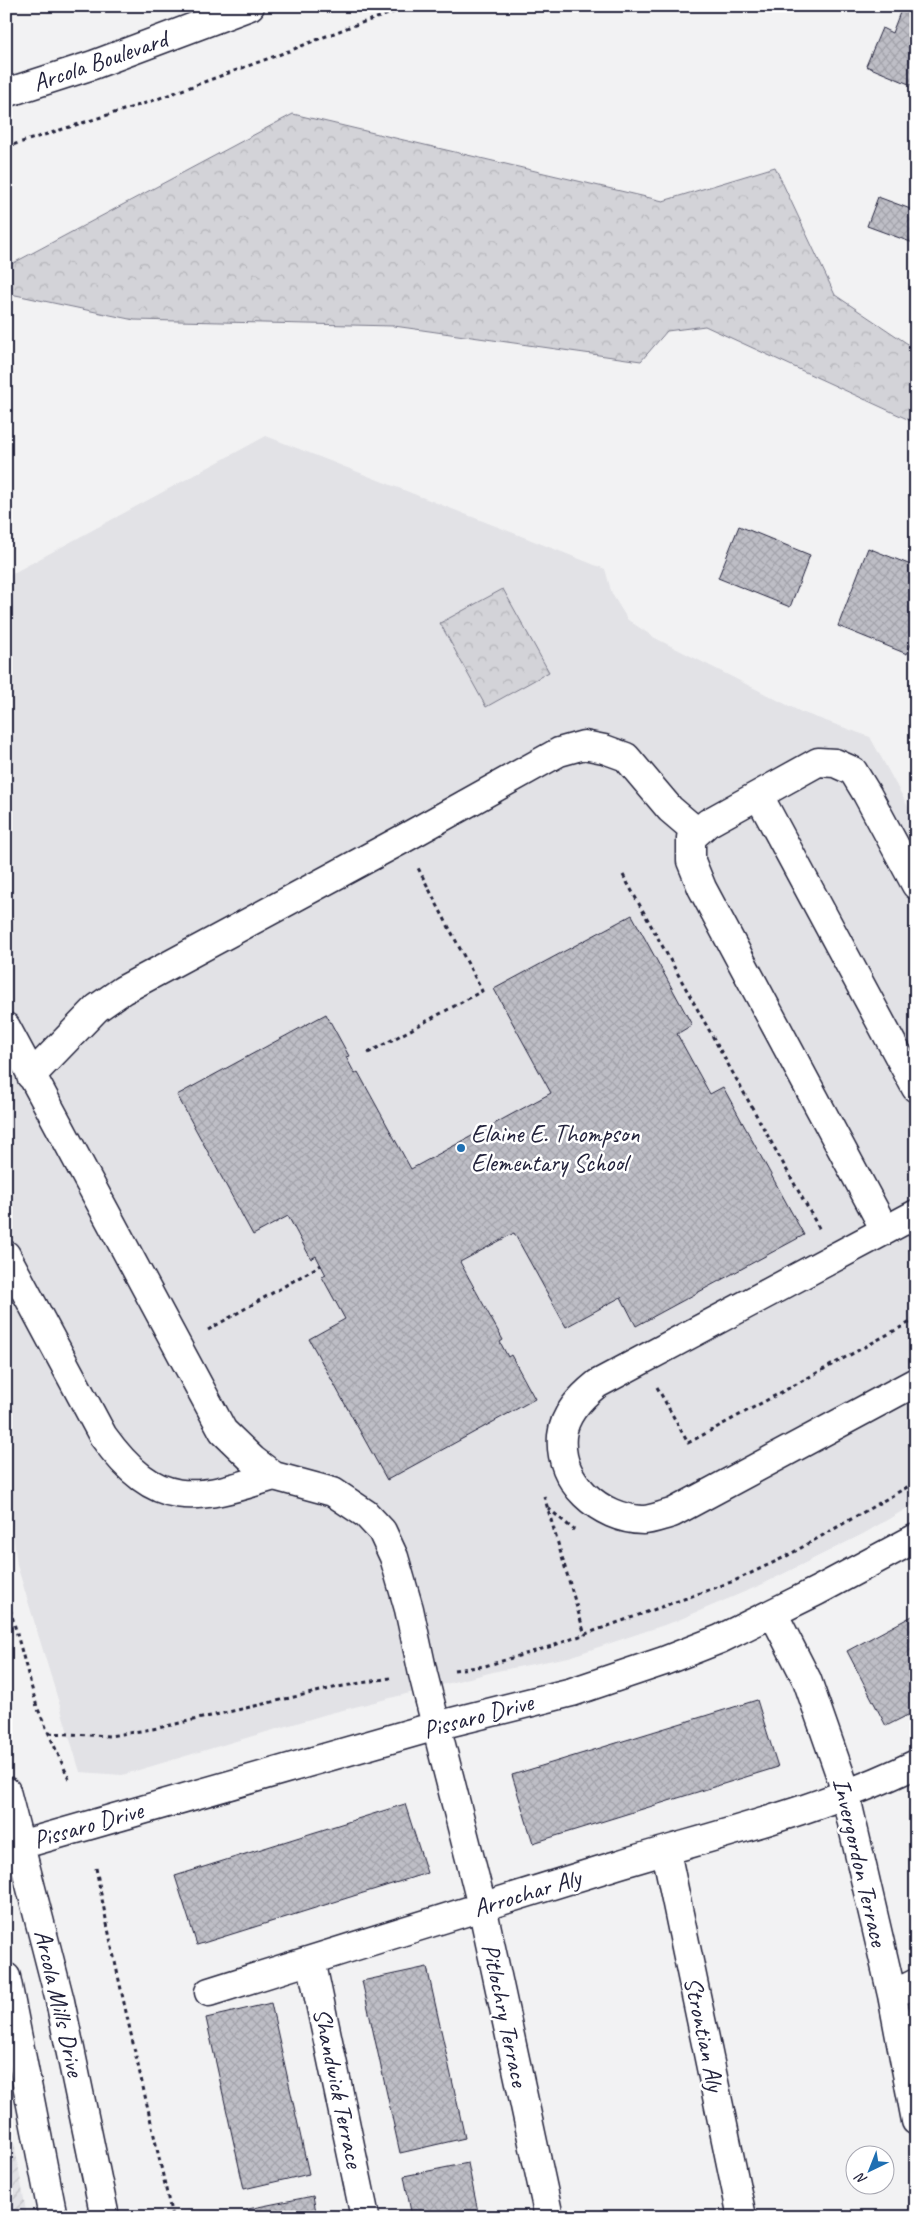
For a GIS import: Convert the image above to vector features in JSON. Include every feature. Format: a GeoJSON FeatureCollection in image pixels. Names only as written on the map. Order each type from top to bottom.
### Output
{"type":"FeatureCollection","features":[{"type":"Feature","properties":{"kind":"street","name":"Arcola Boulevard"},"geometry":{"type":"LineString","coordinates":[[6,93],[93,65],[250,6]]}},
{"type":"Feature","properties":{"kind":"street"},"geometry":{"type":"LineString","coordinates":[[31,1076],[97,1008],[124,990],[559,752],[584,745],[604,749],[626,757],[670,809],[696,832]]}},
{"type":"Feature","properties":{"kind":"street"},"geometry":{"type":"LineString","coordinates":[[885,1230],[702,888],[691,861],[691,838],[708,823],[818,762],[836,763],[853,771],[916,884]]}},
{"type":"Feature","properties":{"kind":"street"},"geometry":{"type":"LineString","coordinates":[[759,796],[916,1088]]}},
{"type":"Feature","properties":{"kind":"street"},"geometry":{"type":"LineString","coordinates":[[6,1027],[223,1431],[253,1460],[274,1476]]}},
{"type":"Feature","properties":{"kind":"street"},"geometry":{"type":"LineString","coordinates":[[916,1214],[597,1384],[580,1398],[569,1415],[562,1435],[563,1456],[571,1478],[588,1499],[612,1515],[644,1520],[672,1512],[916,1382]]}},
{"type":"Feature","properties":{"kind":"street"},"geometry":{"type":"LineString","coordinates":[[6,1255],[103,1436],[119,1458],[140,1478],[166,1492],[192,1496],[228,1490],[274,1476]]}},
{"type":"Feature","properties":{"kind":"street","name":"Pitlochry Terrace"},"geometry":{"type":"LineString","coordinates":[[274,1476],[333,1492],[366,1514],[382,1530],[394,1557],[409,1609],[423,1674],[482,1906],[549,2217]]}},
{"type":"Feature","properties":{"kind":"street","name":"Pissaro Drive"},"geometry":{"type":"LineString","coordinates":[[14,1846],[436,1726],[572,1692],[664,1661],[720,1639],[916,1538]]}},
{"type":"Feature","properties":{"kind":"street","name":"Invergordon Terrace"},"geometry":{"type":"LineString","coordinates":[[773,1613],[807,1680],[842,1780],[892,1996],[916,2121]]}},
{"type":"Feature","properties":{"kind":"street","name":"Arrochar Aly"},"geometry":{"type":"LineString","coordinates":[[209,1992],[482,1906],[820,1805],[916,1764]]}},
{"type":"Feature","properties":{"kind":"street","name":"Arcola Mills Drive"},"geometry":{"type":"LineString","coordinates":[[6,1792],[14,1846],[60,2001],[104,2217]]}},
{"type":"Feature","properties":{"kind":"street","name":"Strontian Aly"},"geometry":{"type":"LineString","coordinates":[[666,1851],[742,2217]]}},
{"type":"Feature","properties":{"kind":"street","name":"Shandwick Terrace"},"geometry":{"type":"LineString","coordinates":[[311,1960],[365,2217]]}},
{"type":"Feature","properties":{"kind":"street","name":"Arcola Mills Drive"},"geometry":{"type":"LineString","coordinates":[[6,1976],[54,2217]]}},
{"type":"Feature","properties":{"kind":"street"},"geometry":{"type":"LineString","coordinates":[[892,1996],[916,1983]]}},
{"type":"Feature","properties":{"kind":"path"},"geometry":{"type":"LineString","coordinates":[[6,147],[149,102],[349,27],[414,6]]}},
{"type":"Feature","properties":{"kind":"path"},"geometry":{"type":"LineString","coordinates":[[368,1053],[482,991],[403,839]]}},
{"type":"Feature","properties":{"kind":"path"},"geometry":{"type":"LineString","coordinates":[[623,875],[821,1231],[812,1236]]}},
{"type":"Feature","properties":{"kind":"path"},"geometry":{"type":"LineString","coordinates":[[208,1330],[321,1265]]}},
{"type":"Feature","properties":{"kind":"path"},"geometry":{"type":"LineString","coordinates":[[642,1359],[688,1443],[916,1318]]}},
{"type":"Feature","properties":{"kind":"path"},"geometry":{"type":"LineString","coordinates":[[49,1733],[110,1736],[158,1728],[370,1680],[485,1666],[585,1634],[742,1577],[785,1557],[916,1482]]}},
{"type":"Feature","properties":{"kind":"path"},"geometry":{"type":"LineString","coordinates":[[542,1490],[585,1634]]}},
{"type":"Feature","properties":{"kind":"path"},"geometry":{"type":"LineString","coordinates":[[6,1594],[37,1707],[69,1779]]}},
{"type":"Feature","properties":{"kind":"path"},"geometry":{"type":"LineString","coordinates":[[96,1868],[172,2217]]}},
{"type":"Feature","properties":{"kind":"shaded area","name":"Elaine E. Thompson Elementary School"},"geometry":{"type":"Polygon","coordinates":[[[266,436],[605,569],[612,594],[628,620],[655,638],[801,712],[870,737],[916,821],[916,1503],[863,1534],[763,1584],[676,1621],[569,1657],[497,1671],[327,1714],[122,1775],[80,1772],[17,1565],[6,1475],[6,577],[266,436]]]}},
{"type":"Feature","properties":{"kind":"shaded area"},"geometry":{"type":"Polygon","coordinates":[[[6,2095],[27,2217],[6,2217],[6,2095]]]}},
{"type":"Feature","properties":{"kind":"green space"},"geometry":{"type":"Polygon","coordinates":[[[293,114],[663,201],[775,167],[835,295],[914,348],[916,347],[916,423],[705,326],[667,331],[641,361],[394,326],[134,320],[6,293],[6,267],[293,114]]]}},
{"type":"Feature","properties":{"kind":"green space"},"geometry":{"type":"Polygon","coordinates":[[[503,589],[549,672],[486,707],[440,623],[503,589]]]}},
{"type":"Feature","properties":{"kind":"building"},"geometry":{"type":"Polygon","coordinates":[[[901,10],[916,16],[916,87],[866,66],[882,28],[892,33],[901,10]]]}},
{"type":"Feature","properties":{"kind":"building"},"geometry":{"type":"Polygon","coordinates":[[[878,197],[916,211],[916,244],[867,226],[878,197]]]}},
{"type":"Feature","properties":{"kind":"building"},"geometry":{"type":"Polygon","coordinates":[[[739,526],[810,555],[790,607],[718,578],[739,526]]]}},
{"type":"Feature","properties":{"kind":"building"},"geometry":{"type":"Polygon","coordinates":[[[868,548],[916,567],[916,633],[907,654],[838,626],[868,548]]]}},
{"type":"Feature","properties":{"kind":"building","name":"Elaine E. Thompson Elementary School"},"geometry":{"type":"Polygon","coordinates":[[[632,915],[692,1025],[677,1034],[710,1094],[723,1087],[804,1235],[636,1326],[621,1297],[566,1327],[514,1233],[460,1262],[503,1340],[500,1342],[508,1357],[511,1355],[535,1399],[387,1480],[309,1339],[345,1319],[322,1277],[326,1275],[316,1256],[311,1259],[288,1216],[253,1235],[177,1095],[326,1014],[349,1056],[346,1057],[355,1074],[358,1072],[411,1169],[551,1093],[494,989],[632,915]]]}},
{"type":"Feature","properties":{"kind":"building"},"geometry":{"type":"Polygon","coordinates":[[[916,1614],[916,1711],[886,1726],[847,1651],[916,1614]]]}},
{"type":"Feature","properties":{"kind":"building"},"geometry":{"type":"Polygon","coordinates":[[[757,1700],[778,1767],[533,1843],[512,1775],[757,1700]]]}},
{"type":"Feature","properties":{"kind":"building"},"geometry":{"type":"Polygon","coordinates":[[[405,1804],[427,1873],[197,1945],[175,1876],[405,1804]]]}},
{"type":"Feature","properties":{"kind":"building"},"geometry":{"type":"Polygon","coordinates":[[[427,1967],[465,2138],[400,2153],[362,1981],[427,1967]]]}},
{"type":"Feature","properties":{"kind":"building"},"geometry":{"type":"Polygon","coordinates":[[[271,2003],[309,2174],[244,2189],[206,2018],[271,2003]]]}},
{"type":"Feature","properties":{"kind":"building"},"geometry":{"type":"Polygon","coordinates":[[[468,2163],[479,2217],[412,2217],[404,2176],[468,2163]]]}},
{"type":"Feature","properties":{"kind":"building"},"geometry":{"type":"Polygon","coordinates":[[[313,2196],[317,2217],[249,2217],[248,2209],[313,2196]]]}},
{"type":"Feature","properties":{"kind":"place","name":"Elaine E. Thompson Elementary School"},"geometry":{"type":"Point","coordinates":[461,1148]}}]}
